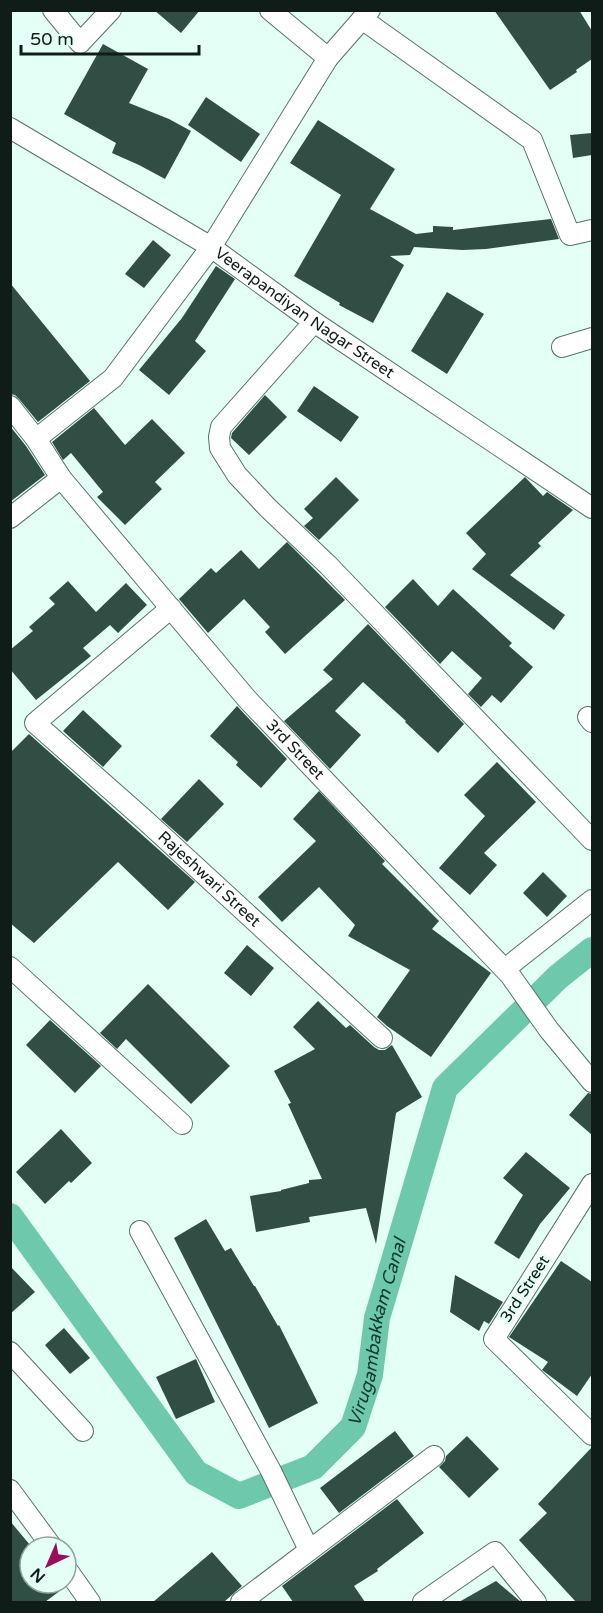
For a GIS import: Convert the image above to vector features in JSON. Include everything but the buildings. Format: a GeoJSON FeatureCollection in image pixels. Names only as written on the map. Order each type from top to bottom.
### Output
{"type":"FeatureCollection","features":[{"type":"Feature","properties":{"kind":"street"},"geometry":{"type":"LineString","coordinates":[[53,10],[81,43],[111,10]]}},
{"type":"Feature","properties":{"kind":"street"},"geometry":{"type":"LineString","coordinates":[[270,10],[328,58]]}},
{"type":"Feature","properties":{"kind":"street"},"geometry":{"type":"LineString","coordinates":[[36,439],[113,378],[211,247],[328,58],[366,15],[532,140],[570,235],[592,230]]}},
{"type":"Feature","properties":{"kind":"street","name":"Veerapandiyan Nagar Street"},"geometry":{"type":"LineString","coordinates":[[10,128],[211,247],[314,322],[592,508]]}},
{"type":"Feature","properties":{"kind":"street"},"geometry":{"type":"LineString","coordinates":[[314,322],[221,428],[220,448],[237,475],[267,508],[328,565],[592,840]]}},
{"type":"Feature","properties":{"kind":"street"},"geometry":{"type":"LineString","coordinates":[[562,347],[592,338]]}},
{"type":"Feature","properties":{"kind":"street","name":"3rd Street"},"geometry":{"type":"LineString","coordinates":[[10,406],[36,439],[61,478],[247,699],[508,972],[549,1030],[592,1082]]}},
{"type":"Feature","properties":{"kind":"street"},"geometry":{"type":"LineString","coordinates":[[10,518],[61,478]]}},
{"type":"Feature","properties":{"kind":"street","name":"Rajeshwari Street"},"geometry":{"type":"LineString","coordinates":[[171,608],[35,723],[146,821],[382,1038]]}},
{"type":"Feature","properties":{"kind":"street"},"geometry":{"type":"LineString","coordinates":[[508,972],[592,900]]}},
{"type":"Feature","properties":{"kind":"street"},"geometry":{"type":"LineString","coordinates":[[10,967],[182,1124]]}},
{"type":"Feature","properties":{"kind":"street","name":"3rd Street"},"geometry":{"type":"LineString","coordinates":[[592,1184],[494,1339],[592,1435]]}},
{"type":"Feature","properties":{"kind":"street"},"geometry":{"type":"LineString","coordinates":[[140,1231],[272,1471],[309,1550]]}},
{"type":"Feature","properties":{"kind":"street"},"geometry":{"type":"LineString","coordinates":[[10,1352],[83,1431]]}},
{"type":"Feature","properties":{"kind":"street"},"geometry":{"type":"LineString","coordinates":[[241,1602],[434,1456]]}},
{"type":"Feature","properties":{"kind":"street"},"geometry":{"type":"LineString","coordinates":[[10,1490],[43,1535]]}},
{"type":"Feature","properties":{"kind":"street"},"geometry":{"type":"LineString","coordinates":[[423,1602],[495,1552],[536,1602]]}},
{"type":"Feature","properties":{"kind":"street"},"geometry":{"type":"LineString","coordinates":[[78,1585],[90,1602]]}},
{"type":"Feature","properties":{"kind":"waterway","name":"Virugambakkam Canal"},"geometry":{"type":"LineString","coordinates":[[10,1216],[196,1473],[239,1496],[313,1467],[353,1427],[370,1375],[377,1318],[445,1088],[558,977],[592,950]]}}]}
